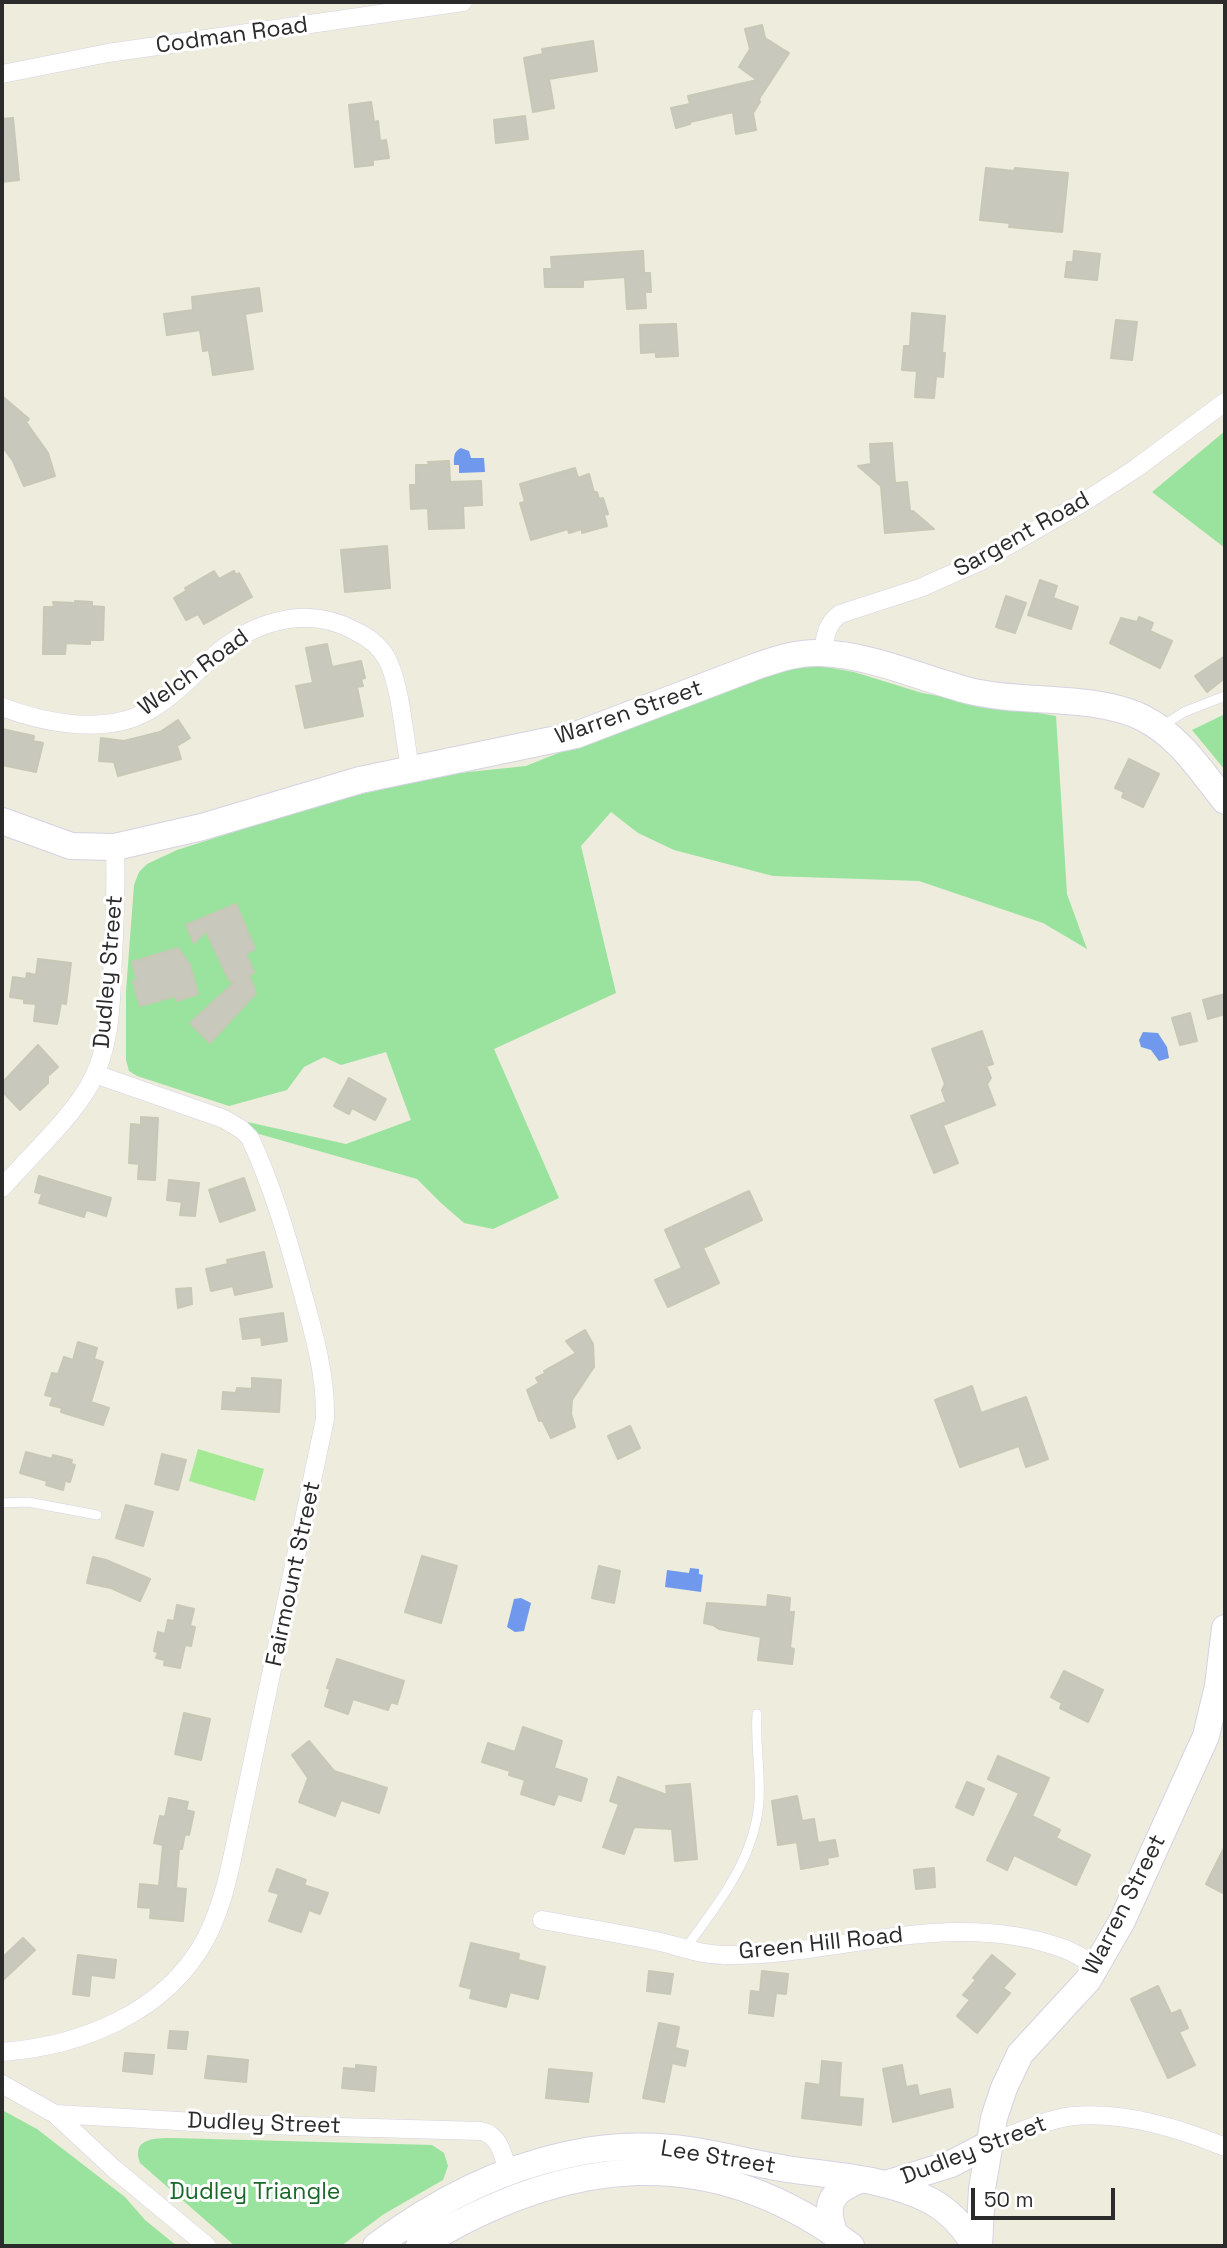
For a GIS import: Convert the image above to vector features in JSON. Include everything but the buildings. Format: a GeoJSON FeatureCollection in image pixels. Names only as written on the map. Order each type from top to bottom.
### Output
{"type":"FeatureCollection","features":[{"type":"Feature","properties":{"kind":"street","name":"Codman Road"},"geometry":{"type":"LineString","coordinates":[[2,74],[108,53],[463,2]]}},
{"type":"Feature","properties":{"kind":"street","name":"Sargent Road"},"geometry":{"type":"LineString","coordinates":[[823,653],[827,629],[840,614],[920,588],[981,561],[1084,502],[1135,469],[1225,402]]}},
{"type":"Feature","properties":{"kind":"street","name":"Welch Road"},"geometry":{"type":"LineString","coordinates":[[2,707],[45,719],[80,724],[133,718],[164,701],[223,649],[261,626],[292,617],[324,618],[344,624],[359,633],[378,646],[386,657],[393,678],[410,768]]}},
{"type":"Feature","properties":{"kind":"street","name":"Warren Street"},"geometry":{"type":"LineString","coordinates":[[2,821],[71,846],[115,847],[202,827],[360,780],[564,738],[598,728],[757,666],[796,654],[823,653],[878,663],[970,691],[1123,710],[1146,719],[1180,745],[1225,801]]}},
{"type":"Feature","properties":{"kind":"street","name":"Dudley Street"},"geometry":{"type":"LineString","coordinates":[[2,1188],[87,1089],[105,1048],[109,1024],[116,887],[115,847]]}},
{"type":"Feature","properties":{"kind":"street","name":"Fairmount Street"},"geometry":{"type":"LineString","coordinates":[[2,2052],[86,2035],[124,2019],[152,2001],[194,1958],[205,1941],[220,1907],[232,1858],[325,1419],[326,1395],[317,1346],[286,1233],[250,1138],[224,1119],[95,1074]]}},
{"type":"Feature","properties":{"kind":"street","name":"Warren Street"},"geometry":{"type":"LineString","coordinates":[[977,2246],[982,2189],[994,2118],[1004,2088],[1020,2054],[1088,1980],[1122,1921],[1201,1749],[1213,1712],[1225,1628]]}},
{"type":"Feature","properties":{"kind":"street","name":"Green Hill Road"},"geometry":{"type":"LineString","coordinates":[[542,1920],[724,1955],[784,1952],[898,1936],[967,1930],[1048,1943],[1064,1948],[1097,1966]]}},
{"type":"Feature","properties":{"kind":"street","name":"Dudley Street"},"geometry":{"type":"LineString","coordinates":[[2,2084],[55,2114],[231,2124],[475,2130],[493,2135],[508,2172]]}},
{"type":"Feature","properties":{"kind":"street"},"geometry":{"type":"LineString","coordinates":[[55,2114],[113,2168],[207,2246]]}},
{"type":"Feature","properties":{"kind":"street","name":"Dudley Street"},"geometry":{"type":"LineString","coordinates":[[886,2184],[951,2164],[991,2143],[1042,2123],[1072,2116],[1104,2115],[1186,2131],[1225,2147]]}},
{"type":"Feature","properties":{"kind":"street","name":"Lee Street"},"geometry":{"type":"LineString","coordinates":[[376,2246],[439,2205],[508,2172],[569,2154],[645,2147],[686,2150],[773,2167],[886,2184],[945,2210],[977,2246]]}},
{"type":"Feature","properties":{"kind":"street","name":"Lee Street"},"geometry":{"type":"LineString","coordinates":[[419,2246],[496,2206],[541,2188],[585,2176],[636,2172],[692,2176],[738,2187],[787,2207],[843,2241]]}},
{"type":"Feature","properties":{"kind":"street"},"geometry":{"type":"LineString","coordinates":[[843,2241],[828,2211],[836,2193],[860,2180]]}},
{"type":"Feature","properties":{"kind":"lane"},"geometry":{"type":"LineString","coordinates":[[1159,728],[1184,712],[1225,696]]}},
{"type":"Feature","properties":{"kind":"lane"},"geometry":{"type":"LineString","coordinates":[[2,1503],[28,1502],[97,1515]]}},
{"type":"Feature","properties":{"kind":"lane"},"geometry":{"type":"LineString","coordinates":[[685,1949],[729,1889],[754,1837],[759,1798],[755,1746],[757,1714]]}},
{"type":"Feature","properties":{"kind":"green space"},"geometry":{"type":"Polygon","coordinates":[[[1225,431],[1225,548],[1152,492],[1225,431]]]}},
{"type":"Feature","properties":{"kind":"green space"},"geometry":{"type":"Polygon","coordinates":[[[815,665],[854,672],[922,693],[1056,716],[1067,894],[1087,949],[1043,923],[919,881],[773,876],[674,850],[638,833],[611,812],[581,846],[616,993],[494,1049],[559,1198],[493,1229],[464,1223],[417,1179],[252,1132],[243,1121],[346,1144],[411,1120],[386,1052],[341,1065],[324,1057],[304,1067],[287,1090],[229,1106],[129,1071],[126,1060],[126,991],[134,885],[139,872],[147,864],[177,850],[309,808],[407,782],[526,766],[760,672],[815,665]]]}},
{"type":"Feature","properties":{"kind":"green space"},"geometry":{"type":"Polygon","coordinates":[[[1225,714],[1225,770],[1192,730],[1225,714]]]}},
{"type":"Feature","properties":{"kind":"green space"},"geometry":{"type":"Polygon","coordinates":[[[198,1449],[264,1469],[255,1501],[189,1481],[198,1449]]]}},
{"type":"Feature","properties":{"kind":"green space"},"geometry":{"type":"Polygon","coordinates":[[[2,2110],[37,2129],[125,2197],[145,2220],[177,2246],[2,2246],[2,2110]]]}},
{"type":"Feature","properties":{"kind":"green space","name":"Dudley Triangle"},"geometry":{"type":"Polygon","coordinates":[[[152,2139],[432,2145],[444,2153],[448,2166],[443,2180],[384,2214],[341,2246],[235,2246],[140,2163],[138,2155],[142,2144],[152,2139]]]}},
{"type":"Feature","properties":{"kind":"water"},"geometry":{"type":"Polygon","coordinates":[[[461,448],[469,451],[471,458],[484,458],[485,472],[459,473],[459,465],[454,465],[454,457],[461,448]]]}},
{"type":"Feature","properties":{"kind":"water"},"geometry":{"type":"Polygon","coordinates":[[[1143,1032],[1158,1033],[1167,1047],[1169,1058],[1159,1061],[1151,1050],[1141,1047],[1139,1040],[1143,1032]]]}},
{"type":"Feature","properties":{"kind":"water"},"geometry":{"type":"Polygon","coordinates":[[[690,1568],[699,1569],[699,1574],[703,1575],[701,1592],[665,1587],[667,1570],[689,1573],[690,1568]]]}},
{"type":"Feature","properties":{"kind":"water"},"geometry":{"type":"Polygon","coordinates":[[[521,1598],[531,1603],[524,1631],[515,1632],[507,1627],[514,1599],[521,1598]]]}}]}
